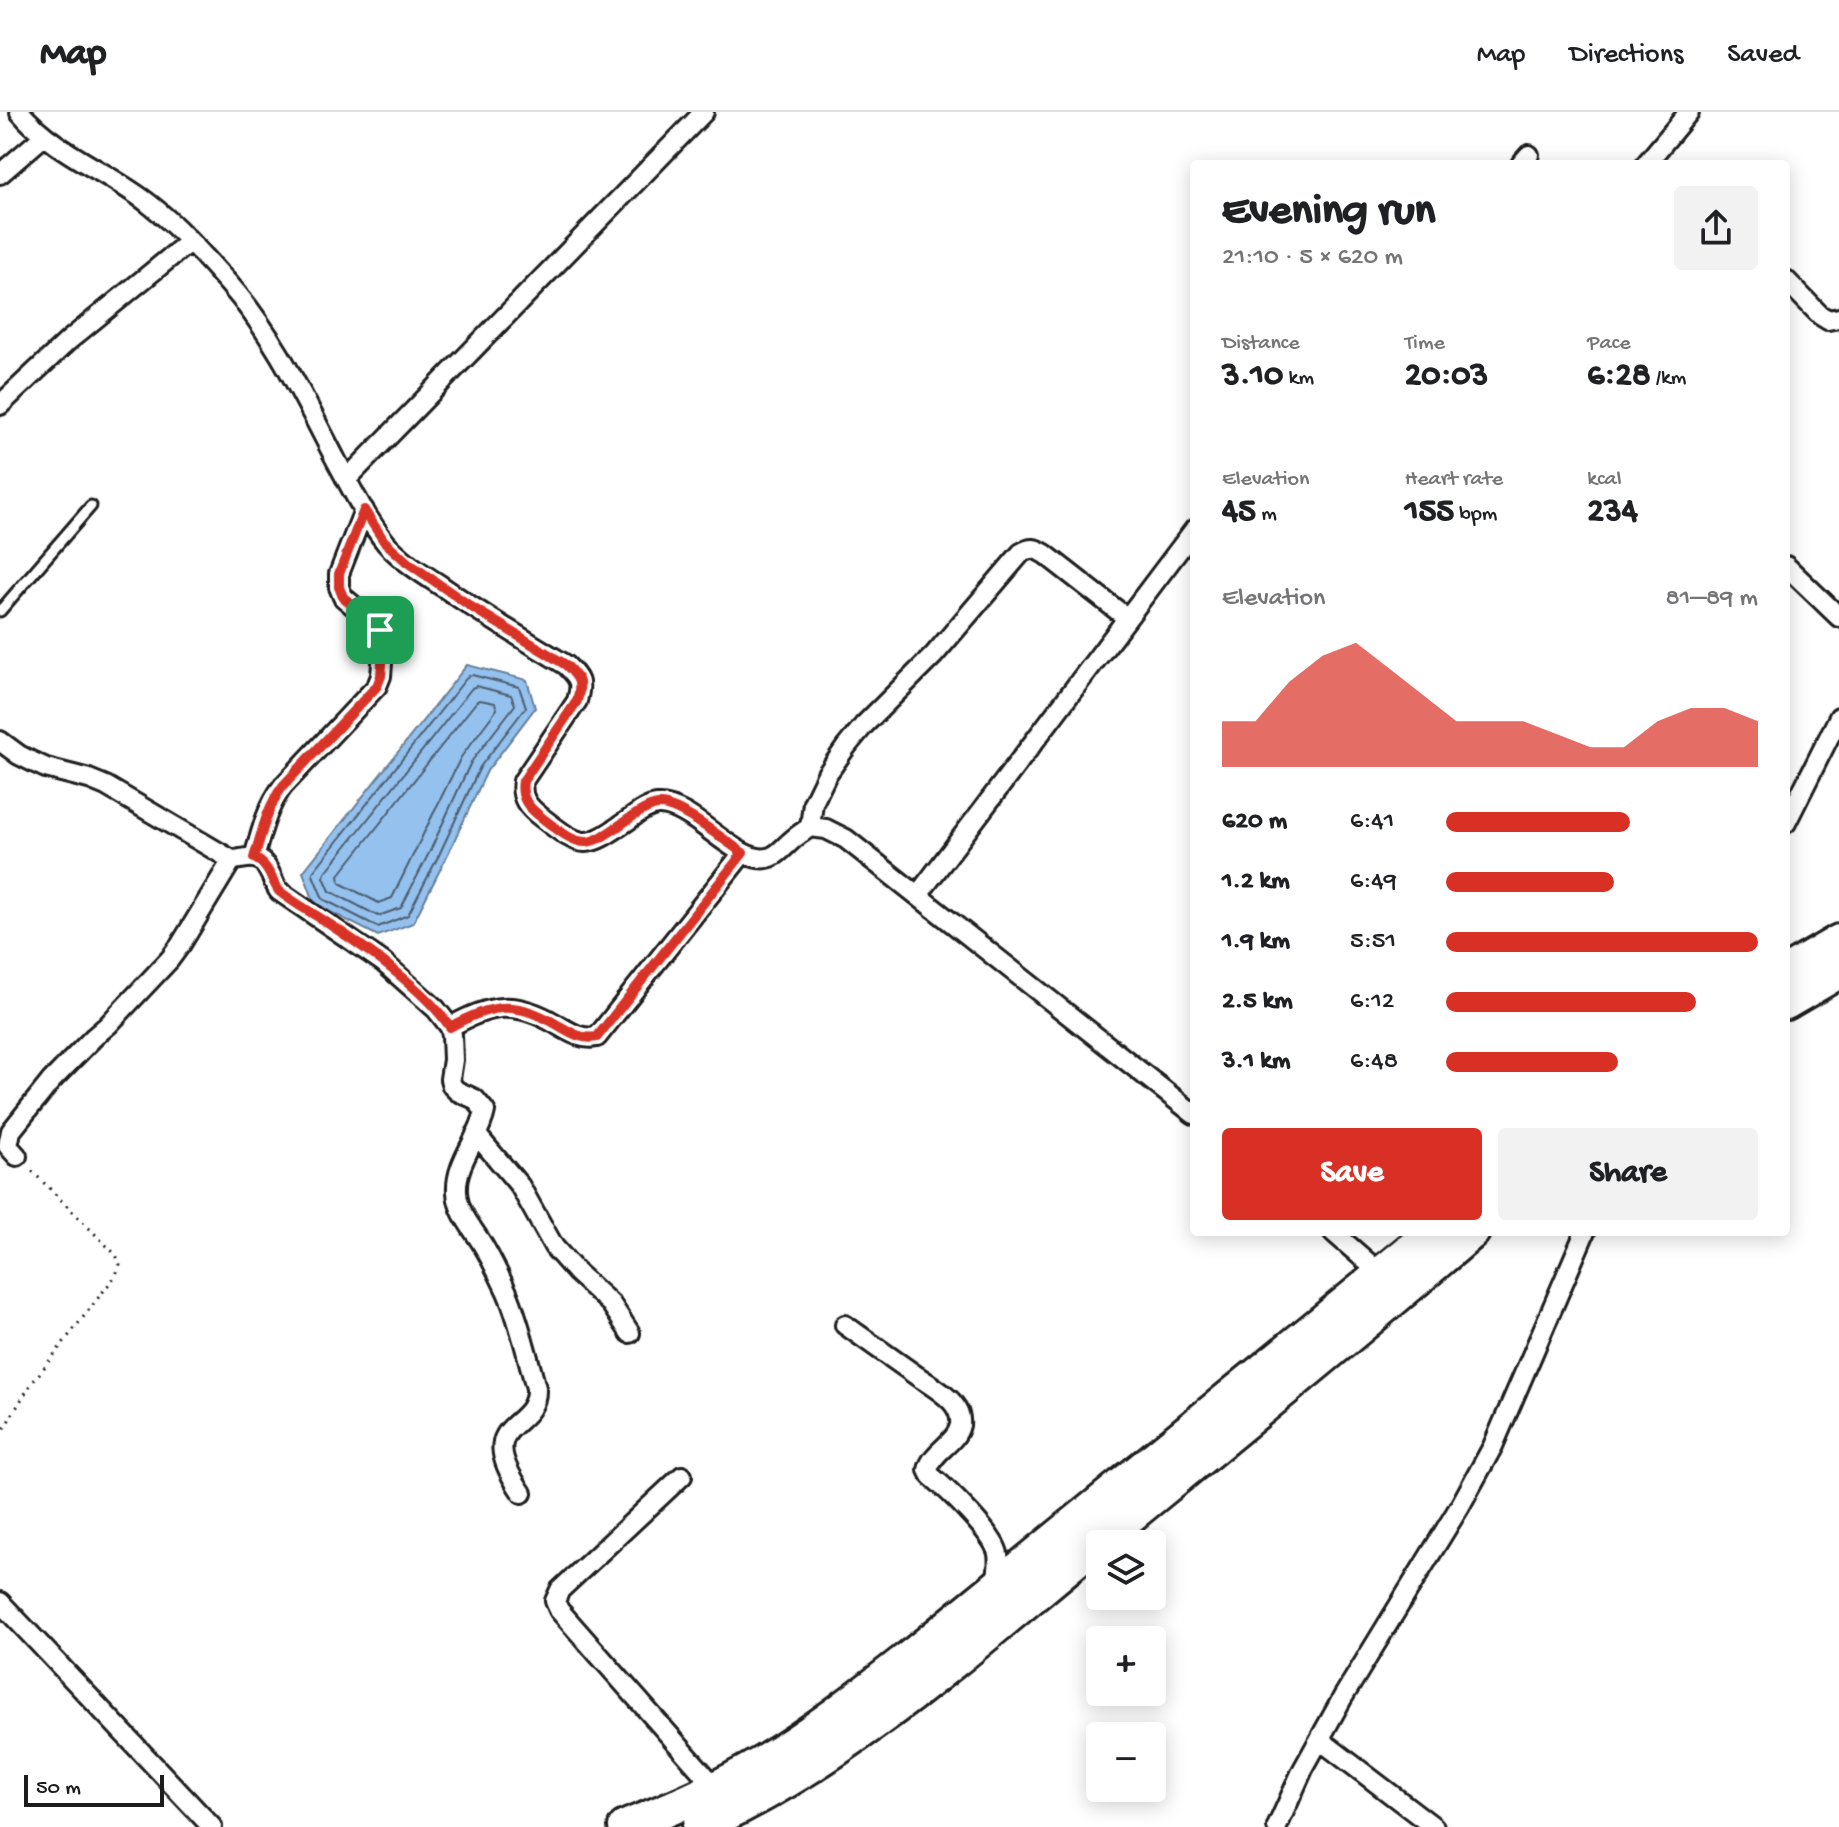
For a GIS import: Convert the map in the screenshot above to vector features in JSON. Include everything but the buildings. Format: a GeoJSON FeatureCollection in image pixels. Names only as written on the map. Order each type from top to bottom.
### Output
{"type":"FeatureCollection","features":[{"type":"Feature","properties":{"kind":"highway"},"geometry":{"type":"LineString","coordinates":[[1790,970],[1839,941]]}},
{"type":"Feature","properties":{"kind":"highway"},"geometry":{"type":"LineString","coordinates":[[1790,1001],[1839,972]]}},
{"type":"Feature","properties":{"kind":"highway"},"geometry":{"type":"LineString","coordinates":[[625,1827],[761,1763],[843,1709],[1427,1236]]}},
{"type":"Feature","properties":{"kind":"highway"},"geometry":{"type":"LineString","coordinates":[[699,1827],[774,1789],[882,1717],[1468,1236]]}},
{"type":"Feature","properties":{"kind":"street"},"geometry":{"type":"LineString","coordinates":[[20,112],[44,136],[76,159],[147,202],[232,288],[267,333],[287,366],[364,510],[384,541],[407,562],[566,665],[578,677],[581,687],[577,701],[523,781],[521,792],[533,811],[572,840],[585,843],[597,840],[644,809],[659,805],[673,808],[743,853],[758,859],[770,858],[810,827],[826,829],[846,839],[1190,1111]]}},
{"type":"Feature","properties":{"kind":"street"},"geometry":{"type":"LineString","coordinates":[[347,479],[704,112]]}},
{"type":"Feature","properties":{"kind":"street"},"geometry":{"type":"LineString","coordinates":[[1658,160],[1689,112]]}},
{"type":"Feature","properties":{"kind":"street"},"geometry":{"type":"LineString","coordinates":[[0,174],[44,136]]}},
{"type":"Feature","properties":{"kind":"street"},"geometry":{"type":"LineString","coordinates":[[0,405],[68,341],[189,242]]}},
{"type":"Feature","properties":{"kind":"street"},"geometry":{"type":"LineString","coordinates":[[1790,284],[1820,315],[1828,320],[1839,318]]}},
{"type":"Feature","properties":{"kind":"street"},"geometry":{"type":"LineString","coordinates":[[254,858],[274,797],[377,686],[381,676],[384,638],[380,630],[343,597],[339,587],[339,574],[364,510]]}},
{"type":"Feature","properties":{"kind":"street"},"geometry":{"type":"LineString","coordinates":[[918,895],[1190,535]]}},
{"type":"Feature","properties":{"kind":"street"},"geometry":{"type":"LineString","coordinates":[[810,827],[813,803],[827,774],[846,747],[934,655],[1021,553],[1029,548],[1045,554],[1127,618]]}},
{"type":"Feature","properties":{"kind":"street"},"geometry":{"type":"LineString","coordinates":[[1790,570],[1839,617]]}},
{"type":"Feature","properties":{"kind":"street"},"geometry":{"type":"LineString","coordinates":[[1790,815],[1839,717]]}},
{"type":"Feature","properties":{"kind":"street"},"geometry":{"type":"LineString","coordinates":[[0,741],[19,755],[46,768],[106,786],[232,860],[254,858],[266,866],[279,891],[383,962],[424,997],[450,1027],[452,1086],[475,1099],[485,1111],[458,1179],[456,1191],[459,1205],[508,1295],[536,1388],[537,1397],[531,1408],[506,1432],[502,1440],[505,1463],[522,1493]]}},
{"type":"Feature","properties":{"kind":"street"},"geometry":{"type":"LineString","coordinates":[[450,1027],[487,1009],[512,1008],[542,1016],[582,1038],[597,1037],[743,853]]}},
{"type":"Feature","properties":{"kind":"street"},"geometry":{"type":"LineString","coordinates":[[17,1156],[8,1146],[11,1131],[51,1081],[170,959],[232,860]]}},
{"type":"Feature","properties":{"kind":"street"},"geometry":{"type":"LineString","coordinates":[[476,1134],[520,1186],[554,1247],[611,1304],[630,1333]]}},
{"type":"Feature","properties":{"kind":"street"},"geometry":{"type":"LineString","coordinates":[[1338,1236],[1380,1273]]}},
{"type":"Feature","properties":{"kind":"street"},"geometry":{"type":"LineString","coordinates":[[1277,1827],[1303,1769],[1493,1446],[1583,1236]]}},
{"type":"Feature","properties":{"kind":"street"},"geometry":{"type":"LineString","coordinates":[[845,1325],[956,1407],[960,1415],[958,1431],[935,1455],[928,1470],[997,1550],[999,1559],[995,1587]]}},
{"type":"Feature","properties":{"kind":"street"},"geometry":{"type":"LineString","coordinates":[[682,1476],[560,1590],[555,1601],[559,1610],[715,1787]]}},
{"type":"Feature","properties":{"kind":"street"},"geometry":{"type":"LineString","coordinates":[[0,1602],[212,1827]]}},
{"type":"Feature","properties":{"kind":"street"},"geometry":{"type":"LineString","coordinates":[[1320,1740],[1434,1827]]}},
{"type":"Feature","properties":{"kind":"lane"},"geometry":{"type":"LineString","coordinates":[[0,611],[91,506]]}},
{"type":"Feature","properties":{"kind":"path"},"geometry":{"type":"LineString","coordinates":[[0,1435],[29,1387],[116,1275],[120,1264],[116,1255],[17,1156]]}},
{"type":"Feature","properties":{"kind":"water"},"geometry":{"type":"Polygon","coordinates":[[[467,665],[527,680],[535,708],[487,771],[413,923],[378,936],[315,904],[303,872],[467,665]]]}},
{"type":"Feature","properties":{"kind":"route"},"geometry":{"type":"LineString","coordinates":[[364,510],[384,541],[407,562],[473,608],[566,665],[578,677],[581,687],[577,701],[523,781],[521,792],[533,811],[572,840],[585,843],[607,835],[644,809],[659,805],[673,808],[689,817],[743,853],[597,1037],[582,1038],[542,1016],[512,1008],[487,1009],[450,1027],[424,997],[383,962],[289,900],[279,891],[266,866],[254,858],[274,797],[377,686],[381,676],[384,638],[380,630],[343,597],[339,587],[339,574],[364,510]]}}]}
